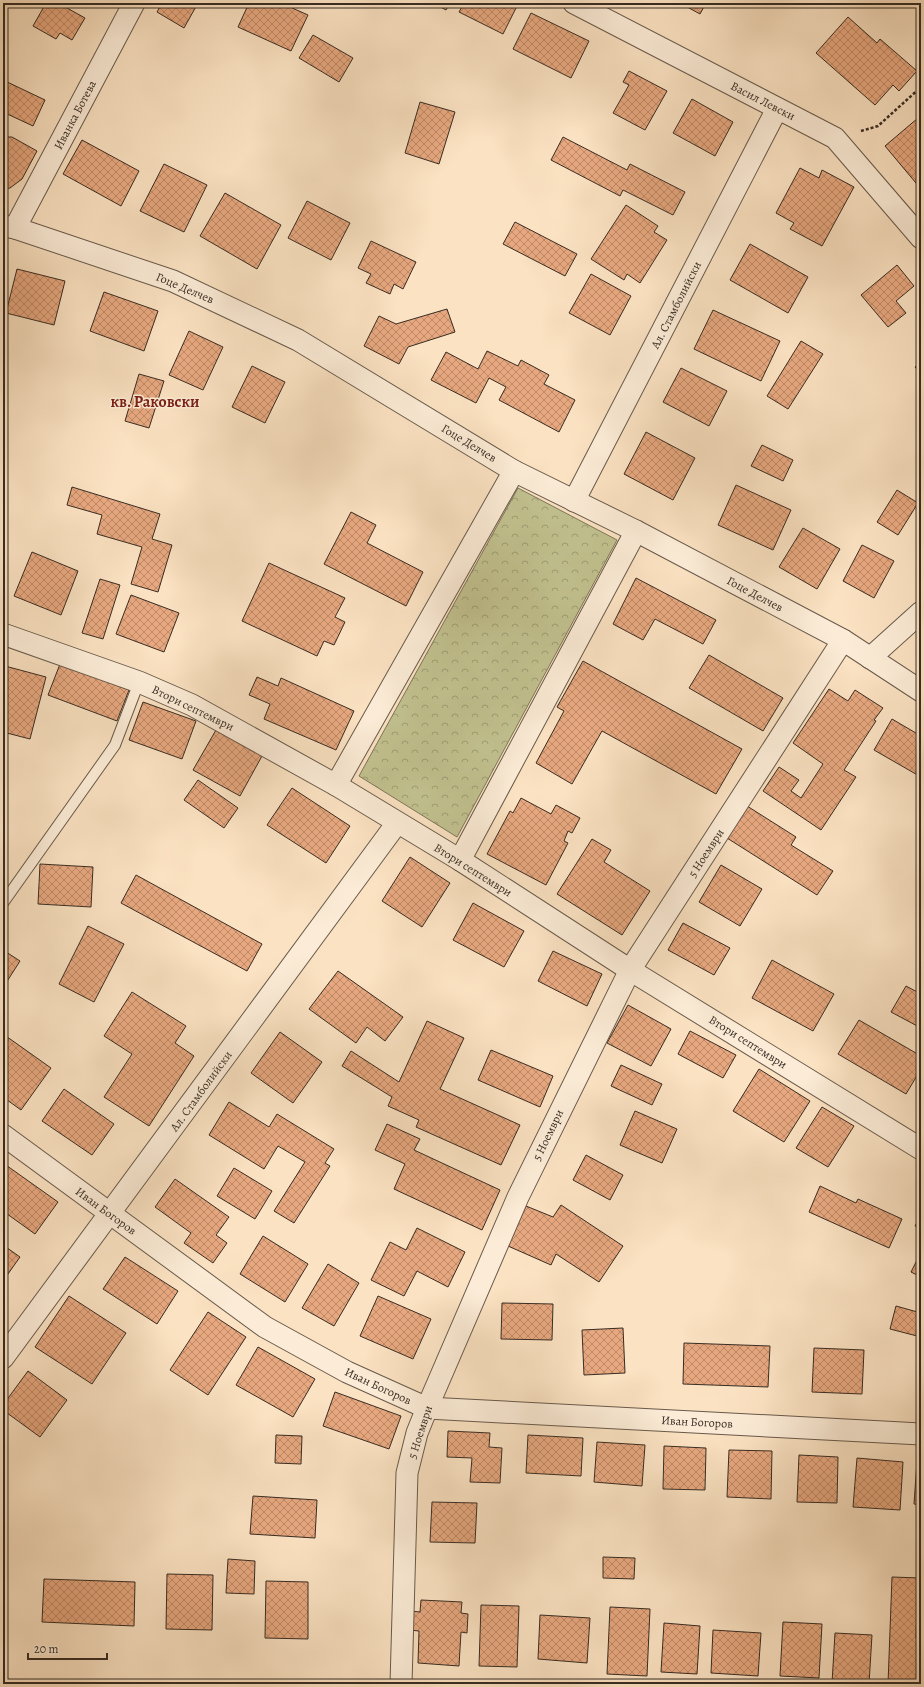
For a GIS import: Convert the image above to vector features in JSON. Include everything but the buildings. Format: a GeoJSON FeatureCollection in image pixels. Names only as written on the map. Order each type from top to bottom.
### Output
{"type":"FeatureCollection","features":[{"type":"Feature","properties":{"kind":"street","name":"Иванка Ботева"},"geometry":{"type":"LineString","coordinates":[[9,227],[134,3]]}},
{"type":"Feature","properties":{"kind":"street","name":"Васил Левски"},"geometry":{"type":"LineString","coordinates":[[574,3],[777,109],[836,138],[921,238]]}},
{"type":"Feature","properties":{"kind":"street","name":"Ал. Стамболийски"},"geometry":{"type":"LineString","coordinates":[[574,500],[777,109]]}},
{"type":"Feature","properties":{"kind":"street","name":"Гоце Делчев"},"geometry":{"type":"LineString","coordinates":[[9,227],[173,281],[298,340],[514,471],[636,531],[843,640],[921,691]]}},
{"type":"Feature","properties":{"kind":"street"},"geometry":{"type":"LineString","coordinates":[[336,785],[514,471]]}},
{"type":"Feature","properties":{"kind":"street"},"geometry":{"type":"LineString","coordinates":[[460,860],[636,531]]}},
{"type":"Feature","properties":{"kind":"street"},"geometry":{"type":"LineString","coordinates":[[870,658],[921,612]]}},
{"type":"Feature","properties":{"kind":"street","name":"Втори септември"},"geometry":{"type":"LineString","coordinates":[[3,634],[139,682],[192,705],[336,785],[460,860],[630,970],[921,1149]]}},
{"type":"Feature","properties":{"kind":"street","name":"5 Ноември"},"geometry":{"type":"LineString","coordinates":[[401,1684],[407,1473],[417,1433],[427,1408],[518,1197],[630,970],[843,640]]}},
{"type":"Feature","properties":{"kind":"street","name":"Ал. Стамболийски"},"geometry":{"type":"LineString","coordinates":[[3,1358],[398,823]]}},
{"type":"Feature","properties":{"kind":"street","name":"Иван Богоров"},"geometry":{"type":"LineString","coordinates":[[3,1135],[265,1327],[347,1372],[427,1408],[921,1434]]}},
{"type":"Feature","properties":{"kind":"lane"},"geometry":{"type":"LineString","coordinates":[[3,903],[115,745],[139,682]]}},
{"type":"Feature","properties":{"kind":"path"},"geometry":{"type":"LineString","coordinates":[[836,138],[878,126],[921,87]]}},
{"type":"Feature","properties":{"kind":"green space"},"geometry":{"type":"Polygon","coordinates":[[[518,488],[617,540],[457,837],[359,776],[518,488]]]}},
{"type":"Feature","properties":{"kind":"district","name":"кв. Раковски"},"geometry":{"type":"Point","coordinates":[155,401]}}]}
